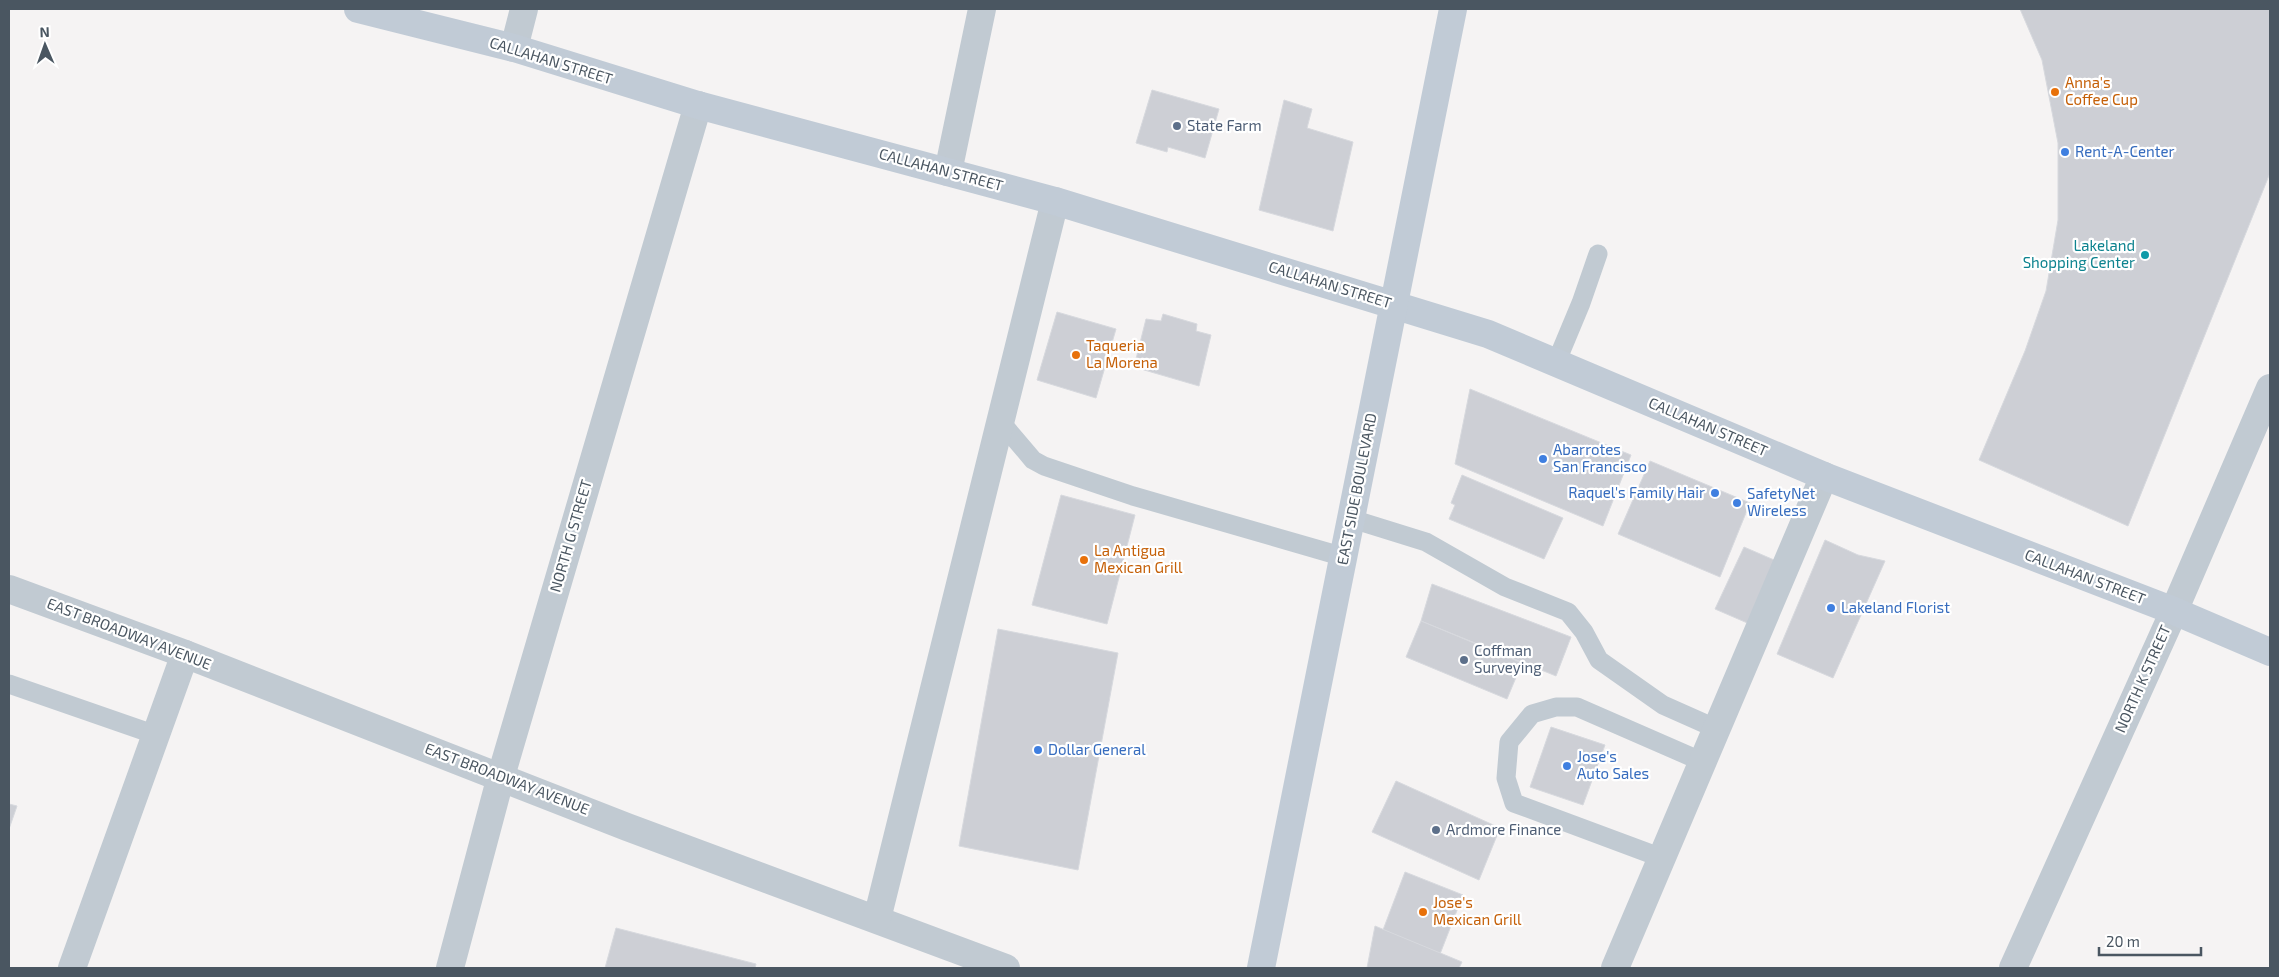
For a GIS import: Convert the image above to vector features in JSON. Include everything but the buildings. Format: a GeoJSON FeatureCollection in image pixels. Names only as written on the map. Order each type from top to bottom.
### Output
{"type":"FeatureCollection","features":[{"type":"Feature","properties":{"kind":"street","name":"CALLAHAN STREET"},"geometry":{"type":"LineString","coordinates":[[358,9],[514,48],[698,106],[1055,201],[1488,334],[1824,476],[2174,611],[2270,652]]}},
{"type":"Feature","properties":{"kind":"street"},"geometry":{"type":"LineString","coordinates":[[514,48],[524,9]]}},
{"type":"Feature","properties":{"kind":"street"},"geometry":{"type":"LineString","coordinates":[[948,172],[982,9]]}},
{"type":"Feature","properties":{"kind":"street","name":"EAST SIDE BOULEVARD"},"geometry":{"type":"LineString","coordinates":[[1261,968],[1453,9]]}},
{"type":"Feature","properties":{"kind":"street","name":"NORTH G STREET"},"geometry":{"type":"LineString","coordinates":[[450,968],[500,776],[698,106]]}},
{"type":"Feature","properties":{"kind":"street"},"geometry":{"type":"LineString","coordinates":[[877,919],[1055,201]]}},
{"type":"Feature","properties":{"kind":"street","name":"NORTH K STREET"},"geometry":{"type":"LineString","coordinates":[[2013,968],[2174,611],[2270,388]]}},
{"type":"Feature","properties":{"kind":"street"},"geometry":{"type":"LineString","coordinates":[[1615,968],[1824,476]]}},
{"type":"Feature","properties":{"kind":"street","name":"EAST BROADWAY AVENUE"},"geometry":{"type":"LineString","coordinates":[[9,588],[186,654],[627,827],[1006,968]]}},
{"type":"Feature","properties":{"kind":"street"},"geometry":{"type":"LineString","coordinates":[[72,968],[186,654]]}},
{"type":"Feature","properties":{"kind":"lane"},"geometry":{"type":"LineString","coordinates":[[1556,363],[1581,303],[1598,254]]}},
{"type":"Feature","properties":{"kind":"lane"},"geometry":{"type":"LineString","coordinates":[[1000,421],[1033,460],[1044,466],[1133,496],[1344,557]]}},
{"type":"Feature","properties":{"kind":"lane"},"geometry":{"type":"LineString","coordinates":[[1352,518],[1426,542],[1505,587],[1568,612],[1584,632],[1599,660],[1663,705],[1717,729]]}},
{"type":"Feature","properties":{"kind":"lane"},"geometry":{"type":"LineString","coordinates":[[9,684],[156,735]]}},
{"type":"Feature","properties":{"kind":"lane"},"geometry":{"type":"LineString","coordinates":[[1662,858],[1514,802],[1506,778],[1509,742],[1532,714],[1556,707],[1577,707],[1702,762]]}},
{"type":"Feature","properties":{"kind":"place","name":"Anna's Coffee Cup"},"geometry":{"type":"Point","coordinates":[2055,92]}},
{"type":"Feature","properties":{"kind":"place","name":"State Farm"},"geometry":{"type":"Point","coordinates":[1177,126]}},
{"type":"Feature","properties":{"kind":"place","name":"Rent-A-Center"},"geometry":{"type":"Point","coordinates":[2065,152]}},
{"type":"Feature","properties":{"kind":"place","name":"Lakeland Shopping Center"},"geometry":{"type":"Point","coordinates":[2145,255]}},
{"type":"Feature","properties":{"kind":"place","name":"Taqueria La Morena"},"geometry":{"type":"Point","coordinates":[1076,355]}},
{"type":"Feature","properties":{"kind":"place","name":"Abarrotes San Francisco"},"geometry":{"type":"Point","coordinates":[1543,459]}},
{"type":"Feature","properties":{"kind":"place","name":"Raquel's Family Hair"},"geometry":{"type":"Point","coordinates":[1715,493]}},
{"type":"Feature","properties":{"kind":"place","name":"SafetyNet Wireless"},"geometry":{"type":"Point","coordinates":[1737,503]}},
{"type":"Feature","properties":{"kind":"place","name":"La Antigua Mexican Grill"},"geometry":{"type":"Point","coordinates":[1084,560]}},
{"type":"Feature","properties":{"kind":"place","name":"Lakeland Florist"},"geometry":{"type":"Point","coordinates":[1831,608]}},
{"type":"Feature","properties":{"kind":"place","name":"Coffman Surveying"},"geometry":{"type":"Point","coordinates":[1464,660]}},
{"type":"Feature","properties":{"kind":"place","name":"Dollar General"},"geometry":{"type":"Point","coordinates":[1038,750]}},
{"type":"Feature","properties":{"kind":"place","name":"Jose's Auto Sales"},"geometry":{"type":"Point","coordinates":[1567,766]}},
{"type":"Feature","properties":{"kind":"place","name":"Ardmore Finance"},"geometry":{"type":"Point","coordinates":[1436,830]}},
{"type":"Feature","properties":{"kind":"place","name":"Jose's Mexican Grill"},"geometry":{"type":"Point","coordinates":[1423,912]}}]}
